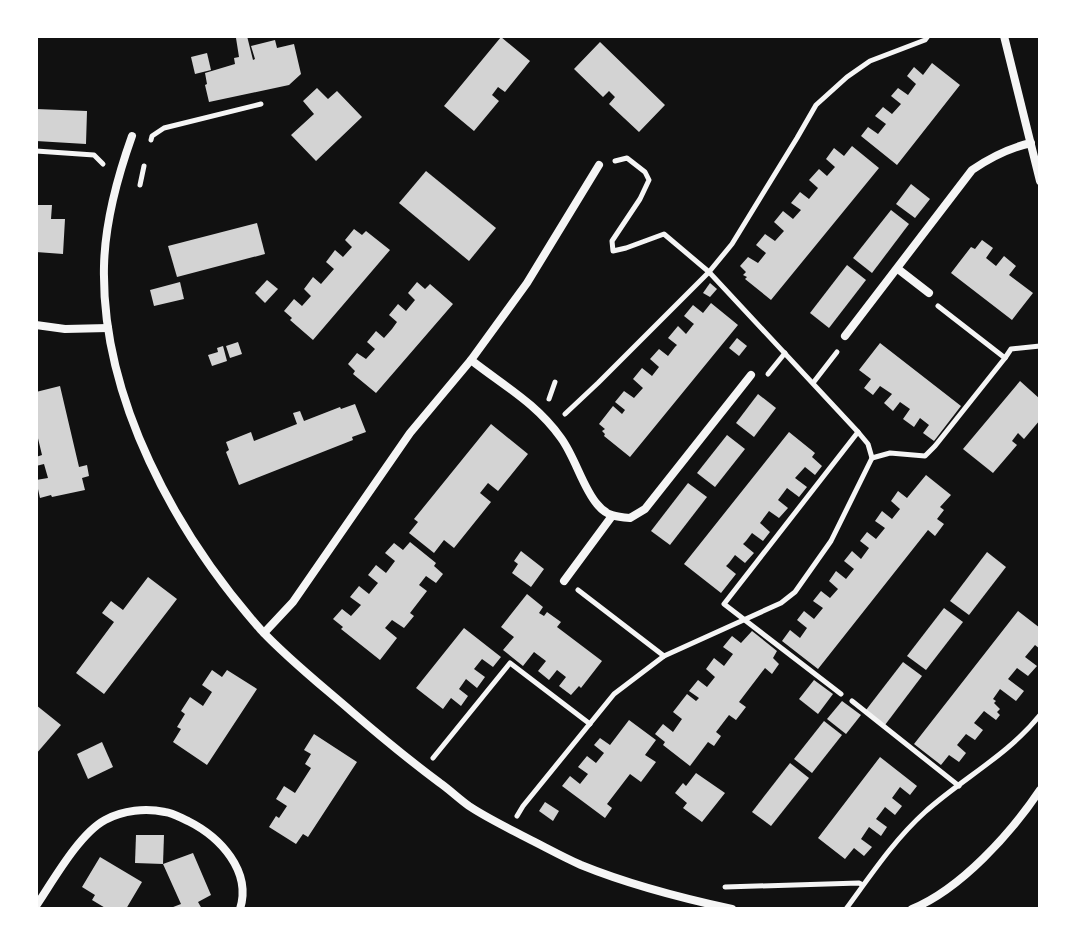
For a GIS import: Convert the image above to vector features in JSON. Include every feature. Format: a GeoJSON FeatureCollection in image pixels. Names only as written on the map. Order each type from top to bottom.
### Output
{"type":"FeatureCollection","features":[{"type":"Feature","properties":{"kind":"street"},"geometry":{"type":"LineString","coordinates":[[1004,36],[1040,181]]}},
{"type":"Feature","properties":{"kind":"street"},"geometry":{"type":"LineString","coordinates":[[132,136],[107,228],[104,268],[108,328],[121,385],[140,440],[171,504],[203,558],[264,633],[392,747],[469,806],[580,864],[680,898],[732,909]]}},
{"type":"Feature","properties":{"kind":"street"},"geometry":{"type":"LineString","coordinates":[[845,336],[972,170],[994,155],[1031,143]]}},
{"type":"Feature","properties":{"kind":"street"},"geometry":{"type":"LineString","coordinates":[[264,633],[293,602],[410,433],[471,360],[527,283],[599,165]]}},
{"type":"Feature","properties":{"kind":"street"},"geometry":{"type":"LineString","coordinates":[[898,269],[929,293]]}},
{"type":"Feature","properties":{"kind":"street"},"geometry":{"type":"LineString","coordinates":[[36,325],[65,329],[108,328]]}},
{"type":"Feature","properties":{"kind":"street"},"geometry":{"type":"LineString","coordinates":[[471,360],[529,401],[552,426],[563,440],[597,505],[612,516],[630,518],[645,509],[751,375]]}},
{"type":"Feature","properties":{"kind":"street"},"geometry":{"type":"LineString","coordinates":[[564,581],[612,516]]}},
{"type":"Feature","properties":{"kind":"street"},"geometry":{"type":"LineString","coordinates":[[912,909],[925,904],[962,878],[1024,814],[1040,790]]}},
{"type":"Feature","properties":{"kind":"street"},"geometry":{"type":"LineString","coordinates":[[36,906],[88,832],[105,820],[127,812],[148,810],[169,812],[194,824],[226,849],[242,881],[240,909]]}},
{"type":"Feature","properties":{"kind":"path"},"geometry":{"type":"LineString","coordinates":[[552,426],[709,272],[732,244],[816,105],[870,61],[925,40],[928,36]]}},
{"type":"Feature","properties":{"kind":"path"},"geometry":{"type":"LineString","coordinates":[[151,141],[152,136],[164,128],[261,104]]}},
{"type":"Feature","properties":{"kind":"path"},"geometry":{"type":"LineString","coordinates":[[36,151],[94,155],[118,179]]}},
{"type":"Feature","properties":{"kind":"path"},"geometry":{"type":"LineString","coordinates":[[140,185],[147,155]]}},
{"type":"Feature","properties":{"kind":"path"},"geometry":{"type":"LineString","coordinates":[[510,829],[523,806],[614,694],[664,656],[781,603],[795,592],[831,541],[872,458],[868,444],[813,383],[709,272],[664,234],[613,251],[612,241],[649,180],[645,172],[627,158],[599,165]]}},
{"type":"Feature","properties":{"kind":"path"},"geometry":{"type":"LineString","coordinates":[[929,293],[932,301],[1005,358]]}},
{"type":"Feature","properties":{"kind":"path"},"geometry":{"type":"LineString","coordinates":[[813,383],[841,348],[845,336]]}},
{"type":"Feature","properties":{"kind":"path"},"geometry":{"type":"LineString","coordinates":[[872,458],[890,453],[925,456],[1011,349],[1040,346]]}},
{"type":"Feature","properties":{"kind":"path"},"geometry":{"type":"LineString","coordinates":[[841,694],[724,604],[858,432]]}},
{"type":"Feature","properties":{"kind":"path"},"geometry":{"type":"LineString","coordinates":[[564,581],[664,656]]}},
{"type":"Feature","properties":{"kind":"path"},"geometry":{"type":"LineString","coordinates":[[423,771],[510,663],[590,724]]}},
{"type":"Feature","properties":{"kind":"path"},"geometry":{"type":"LineString","coordinates":[[852,701],[959,786]]}},
{"type":"Feature","properties":{"kind":"path"},"geometry":{"type":"LineString","coordinates":[[846,909],[908,829],[942,798],[1015,743],[1040,715]]}},
{"type":"Feature","properties":{"kind":"path"},"geometry":{"type":"LineString","coordinates":[[718,887],[863,885]]}},
{"type":"Feature","properties":{"kind":"building"},"geometry":{"type":"Polygon","coordinates":[[[247,36],[253,60],[251,46],[275,40],[277,48],[294,44],[301,74],[289,85],[209,102],[205,73],[235,64],[234,58],[239,57],[236,38],[247,36]]]}},
{"type":"Feature","properties":{"kind":"building"},"geometry":{"type":"Polygon","coordinates":[[[501,37],[530,61],[505,92],[498,87],[492,95],[499,101],[474,131],[444,106],[501,37]]]}},
{"type":"Feature","properties":{"kind":"building"},"geometry":{"type":"Polygon","coordinates":[[[600,42],[665,105],[639,132],[609,104],[615,97],[609,91],[603,97],[574,69],[600,42]]]}},
{"type":"Feature","properties":{"kind":"building"},"geometry":{"type":"Polygon","coordinates":[[[207,53],[211,70],[195,74],[191,57],[207,53]]]}},
{"type":"Feature","properties":{"kind":"building"},"geometry":{"type":"Polygon","coordinates":[[[932,63],[960,85],[897,165],[861,136],[868,127],[878,134],[886,124],[875,116],[883,107],[892,114],[901,104],[891,96],[898,88],[908,95],[916,84],[907,76],[914,67],[923,75],[932,63]]]}},
{"type":"Feature","properties":{"kind":"building"},"geometry":{"type":"Polygon","coordinates":[[[317,88],[328,99],[337,91],[362,117],[316,161],[291,135],[314,114],[303,101],[317,88]]]}},
{"type":"Feature","properties":{"kind":"building"},"geometry":{"type":"Polygon","coordinates":[[[36,109],[87,111],[86,144],[36,141],[36,109]]]}},
{"type":"Feature","properties":{"kind":"building"},"geometry":{"type":"Polygon","coordinates":[[[852,146],[879,168],[771,300],[745,279],[747,277],[743,275],[746,272],[740,266],[748,257],[758,263],[766,253],[756,245],[765,234],[775,241],[784,231],[774,222],[783,211],[793,219],[801,210],[791,203],[800,192],[809,199],[818,188],[809,180],[819,169],[827,176],[835,167],[826,159],[834,148],[844,156],[852,146]]]}},
{"type":"Feature","properties":{"kind":"building"},"geometry":{"type":"Polygon","coordinates":[[[426,171],[496,228],[469,261],[399,203],[426,171]]]}},
{"type":"Feature","properties":{"kind":"building"},"geometry":{"type":"Polygon","coordinates":[[[911,184],[930,199],[915,218],[896,204],[911,184]]]}},
{"type":"Feature","properties":{"kind":"building"},"geometry":{"type":"Polygon","coordinates":[[[36,205],[52,205],[51,219],[65,219],[63,254],[36,252],[36,205]]]}},
{"type":"Feature","properties":{"kind":"building"},"geometry":{"type":"Polygon","coordinates":[[[891,210],[909,224],[872,273],[853,258],[891,210]]]}},
{"type":"Feature","properties":{"kind":"building"},"geometry":{"type":"Polygon","coordinates":[[[257,223],[265,254],[177,277],[168,246],[257,223]]]}},
{"type":"Feature","properties":{"kind":"building"},"geometry":{"type":"Polygon","coordinates":[[[354,229],[362,235],[366,231],[390,250],[313,340],[284,311],[294,299],[302,306],[311,296],[304,289],[313,277],[321,284],[334,269],[326,262],[335,250],[343,257],[352,247],[345,240],[354,229]]]}},
{"type":"Feature","properties":{"kind":"building"},"geometry":{"type":"Polygon","coordinates":[[[982,240],[993,248],[986,258],[996,266],[1004,256],[1016,266],[1009,275],[1033,293],[1012,320],[951,273],[971,247],[975,249],[982,240]]]}},
{"type":"Feature","properties":{"kind":"building"},"geometry":{"type":"Polygon","coordinates":[[[847,265],[866,280],[829,328],[810,313],[847,265]]]}},
{"type":"Feature","properties":{"kind":"building"},"geometry":{"type":"Polygon","coordinates":[[[267,280],[278,289],[265,303],[255,293],[267,280]]]}},
{"type":"Feature","properties":{"kind":"building"},"geometry":{"type":"Polygon","coordinates":[[[180,282],[184,299],[154,306],[150,290],[180,282]]]}},
{"type":"Feature","properties":{"kind":"building"},"geometry":{"type":"Polygon","coordinates":[[[417,282],[425,289],[430,284],[453,304],[376,393],[353,374],[355,371],[348,364],[357,353],[366,359],[375,349],[367,342],[376,331],[384,338],[392,329],[397,322],[389,315],[398,304],[406,311],[415,300],[408,293],[417,282]]]}},
{"type":"Feature","properties":{"kind":"building"},"geometry":{"type":"Polygon","coordinates":[[[710,283],[717,289],[710,297],[703,293],[710,283]]]}},
{"type":"Feature","properties":{"kind":"building"},"geometry":{"type":"Polygon","coordinates":[[[711,303],[738,325],[630,457],[604,436],[602,431],[605,429],[599,424],[613,406],[622,414],[625,410],[615,402],[624,391],[634,398],[643,388],[633,379],[642,368],[652,376],[659,367],[650,359],[659,349],[668,356],[677,345],[668,338],[678,326],[686,334],[694,324],[684,316],[693,305],[703,313],[711,303]]]}},
{"type":"Feature","properties":{"kind":"building"},"geometry":{"type":"Polygon","coordinates":[[[737,338],[747,346],[739,356],[729,348],[737,338]]]}},
{"type":"Feature","properties":{"kind":"building"},"geometry":{"type":"Polygon","coordinates":[[[238,342],[242,354],[230,358],[226,346],[238,342]]]}},
{"type":"Feature","properties":{"kind":"building"},"geometry":{"type":"Polygon","coordinates":[[[880,343],[961,406],[934,441],[923,433],[929,425],[920,418],[914,427],[903,419],[910,409],[900,402],[893,411],[884,403],[892,394],[880,386],[873,395],[864,388],[871,379],[859,370],[880,343]]]}},
{"type":"Feature","properties":{"kind":"building"},"geometry":{"type":"Polygon","coordinates":[[[223,346],[227,361],[212,366],[208,355],[218,352],[217,348],[223,346]]]}},
{"type":"Feature","properties":{"kind":"building"},"geometry":{"type":"Polygon","coordinates":[[[1020,381],[1040,399],[1040,420],[1024,439],[1018,433],[1012,441],[1017,445],[993,473],[963,449],[1020,381]]]}},
{"type":"Feature","properties":{"kind":"building"},"geometry":{"type":"Polygon","coordinates":[[[60,386],[79,467],[87,465],[89,476],[82,478],[85,490],[40,498],[36,480],[48,478],[44,464],[36,466],[36,457],[42,455],[36,430],[36,392],[60,386]]]}},
{"type":"Feature","properties":{"kind":"building"},"geometry":{"type":"Polygon","coordinates":[[[758,394],[776,408],[754,437],[736,423],[758,394]]]}},
{"type":"Feature","properties":{"kind":"building"},"geometry":{"type":"Polygon","coordinates":[[[355,404],[366,432],[239,485],[226,452],[229,450],[226,442],[251,432],[254,441],[297,424],[293,413],[300,411],[304,421],[355,404]]]}},
{"type":"Feature","properties":{"kind":"building"},"geometry":{"type":"Polygon","coordinates":[[[491,424],[528,454],[498,491],[488,483],[480,493],[491,502],[454,548],[444,540],[434,553],[409,533],[418,522],[414,519],[491,424]]]}},
{"type":"Feature","properties":{"kind":"building"},"geometry":{"type":"Polygon","coordinates":[[[789,432],[815,453],[812,457],[822,466],[815,475],[805,467],[795,478],[807,487],[799,497],[787,488],[778,500],[788,508],[779,518],[769,511],[760,523],[770,532],[763,541],[752,533],[743,544],[754,553],[745,563],[735,555],[726,566],[736,574],[721,593],[684,564],[789,432]]]}},
{"type":"Feature","properties":{"kind":"building"},"geometry":{"type":"Polygon","coordinates":[[[727,435],[745,449],[715,487],[697,473],[727,435]]]}},
{"type":"Feature","properties":{"kind":"building"},"geometry":{"type":"Polygon","coordinates":[[[926,475],[951,495],[940,507],[944,510],[937,519],[944,524],[935,536],[928,530],[818,669],[782,641],[790,630],[800,638],[807,628],[797,620],[804,611],[814,619],[823,608],[813,601],[821,591],[830,598],[838,589],[829,581],[836,571],[846,579],[854,569],[844,561],[852,551],[861,559],[869,548],[860,541],[867,532],[876,539],[885,528],[875,521],[882,511],[892,519],[900,509],[891,501],[898,491],[907,498],[926,475]]]}},
{"type":"Feature","properties":{"kind":"building"},"geometry":{"type":"Polygon","coordinates":[[[688,483],[707,497],[670,545],[651,531],[688,483]]]}},
{"type":"Feature","properties":{"kind":"building"},"geometry":{"type":"Polygon","coordinates":[[[410,542],[436,563],[434,566],[443,574],[436,583],[426,576],[419,585],[427,591],[410,613],[414,616],[404,628],[392,620],[385,628],[397,638],[380,660],[333,619],[342,609],[351,616],[361,605],[350,597],[359,586],[369,594],[378,583],[368,575],[376,565],[386,573],[395,561],[385,553],[394,543],[403,550],[410,542]]]}},
{"type":"Feature","properties":{"kind":"building"},"geometry":{"type":"Polygon","coordinates":[[[521,551],[544,569],[531,587],[512,573],[518,564],[514,561],[521,551]]]}},
{"type":"Feature","properties":{"kind":"building"},"geometry":{"type":"Polygon","coordinates":[[[987,552],[1006,567],[969,615],[950,601],[987,552]]]}},
{"type":"Feature","properties":{"kind":"building"},"geometry":{"type":"Polygon","coordinates":[[[148,577],[177,599],[104,694],[76,673],[114,622],[102,613],[111,601],[123,610],[148,577]]]}},
{"type":"Feature","properties":{"kind":"building"},"geometry":{"type":"Polygon","coordinates":[[[527,594],[543,607],[539,613],[544,616],[547,612],[561,622],[557,627],[602,661],[581,688],[579,686],[571,695],[559,686],[566,677],[557,670],[549,680],[538,671],[546,661],[534,652],[523,666],[503,650],[514,637],[501,627],[527,594]]]}},
{"type":"Feature","properties":{"kind":"building"},"geometry":{"type":"Polygon","coordinates":[[[944,608],[963,622],[926,670],[907,656],[944,608]]]}},
{"type":"Feature","properties":{"kind":"building"},"geometry":{"type":"Polygon","coordinates":[[[1018,611],[1040,628],[1040,649],[1035,645],[1025,657],[1037,666],[1028,676],[1017,668],[1008,679],[1024,691],[1016,701],[1000,689],[993,699],[1000,709],[997,712],[1000,715],[996,720],[984,711],[974,723],[983,730],[975,740],[966,734],[957,745],[966,753],[959,762],[949,755],[941,765],[914,744],[1018,611]]]}},
{"type":"Feature","properties":{"kind":"building"},"geometry":{"type":"Polygon","coordinates":[[[464,628],[501,657],[493,667],[482,659],[474,669],[485,677],[477,688],[466,679],[459,689],[468,696],[461,706],[451,698],[443,709],[416,688],[464,628]]]}},
{"type":"Feature","properties":{"kind":"building"},"geometry":{"type":"Polygon","coordinates":[[[752,631],[777,651],[773,658],[779,664],[772,674],[765,668],[739,702],[746,707],[736,720],[729,715],[716,732],[721,736],[714,746],[708,742],[690,766],[663,745],[665,742],[655,734],[663,724],[673,732],[682,719],[673,712],[687,694],[696,701],[699,698],[689,691],[698,680],[707,687],[715,677],[706,669],[714,658],[724,666],[733,654],[723,647],[732,636],[741,643],[752,631]]]}},
{"type":"Feature","properties":{"kind":"building"},"geometry":{"type":"Polygon","coordinates":[[[903,662],[922,676],[885,725],[866,710],[903,662]]]}},
{"type":"Feature","properties":{"kind":"building"},"geometry":{"type":"Polygon","coordinates":[[[212,670],[222,677],[227,670],[257,689],[207,765],[173,742],[185,714],[181,711],[190,697],[203,706],[212,692],[202,685],[212,670]]]}},
{"type":"Feature","properties":{"kind":"building"},"geometry":{"type":"Polygon","coordinates":[[[814,680],[833,694],[818,714],[799,699],[814,680]]]}},
{"type":"Feature","properties":{"kind":"building"},"geometry":{"type":"Polygon","coordinates":[[[842,701],[861,715],[846,734],[827,719],[842,701]]]}},
{"type":"Feature","properties":{"kind":"building"},"geometry":{"type":"Polygon","coordinates":[[[36,705],[61,725],[36,754],[36,705]]]}},
{"type":"Feature","properties":{"kind":"building"},"geometry":{"type":"Polygon","coordinates":[[[629,720],[656,740],[645,755],[656,762],[641,782],[630,774],[607,804],[612,808],[605,818],[562,786],[570,776],[580,784],[588,774],[578,767],[587,756],[596,763],[604,753],[594,745],[600,738],[610,745],[629,720]]]}},
{"type":"Feature","properties":{"kind":"building"},"geometry":{"type":"Polygon","coordinates":[[[824,721],[842,735],[812,773],[794,759],[824,721]]]}},
{"type":"Feature","properties":{"kind":"building"},"geometry":{"type":"Polygon","coordinates":[[[314,734],[357,762],[308,837],[303,834],[296,844],[269,827],[287,806],[276,799],[284,786],[295,793],[311,768],[305,764],[311,754],[304,750],[314,734]]]}},
{"type":"Feature","properties":{"kind":"building"},"geometry":{"type":"Polygon","coordinates":[[[102,742],[113,767],[88,779],[77,754],[102,742]]]}},
{"type":"Feature","properties":{"kind":"building"},"geometry":{"type":"Polygon","coordinates":[[[880,757],[917,786],[910,795],[900,787],[892,798],[902,806],[895,815],[885,807],[876,819],[887,827],[881,836],[869,827],[861,839],[872,847],[864,856],[854,848],[845,859],[818,838],[880,757]]]}},
{"type":"Feature","properties":{"kind":"building"},"geometry":{"type":"Polygon","coordinates":[[[790,763],[809,778],[771,826],[752,812],[790,763]]]}},
{"type":"Feature","properties":{"kind":"building"},"geometry":{"type":"Polygon","coordinates":[[[696,773],[725,793],[702,822],[683,808],[687,803],[675,793],[683,783],[686,786],[696,773]]]}},
{"type":"Feature","properties":{"kind":"building"},"geometry":{"type":"Polygon","coordinates":[[[545,802],[559,811],[553,821],[539,811],[545,802]]]}},
{"type":"Feature","properties":{"kind":"building"},"geometry":{"type":"Polygon","coordinates":[[[136,835],[164,835],[163,864],[135,863],[136,835]]]}},
{"type":"Feature","properties":{"kind":"building"},"geometry":{"type":"Polygon","coordinates":[[[193,853],[211,895],[198,902],[202,909],[168,909],[181,904],[163,864],[193,853]]]}},
{"type":"Feature","properties":{"kind":"building"},"geometry":{"type":"Polygon","coordinates":[[[100,857],[142,882],[126,909],[107,909],[92,900],[95,895],[82,887],[100,857]]]}}]}
